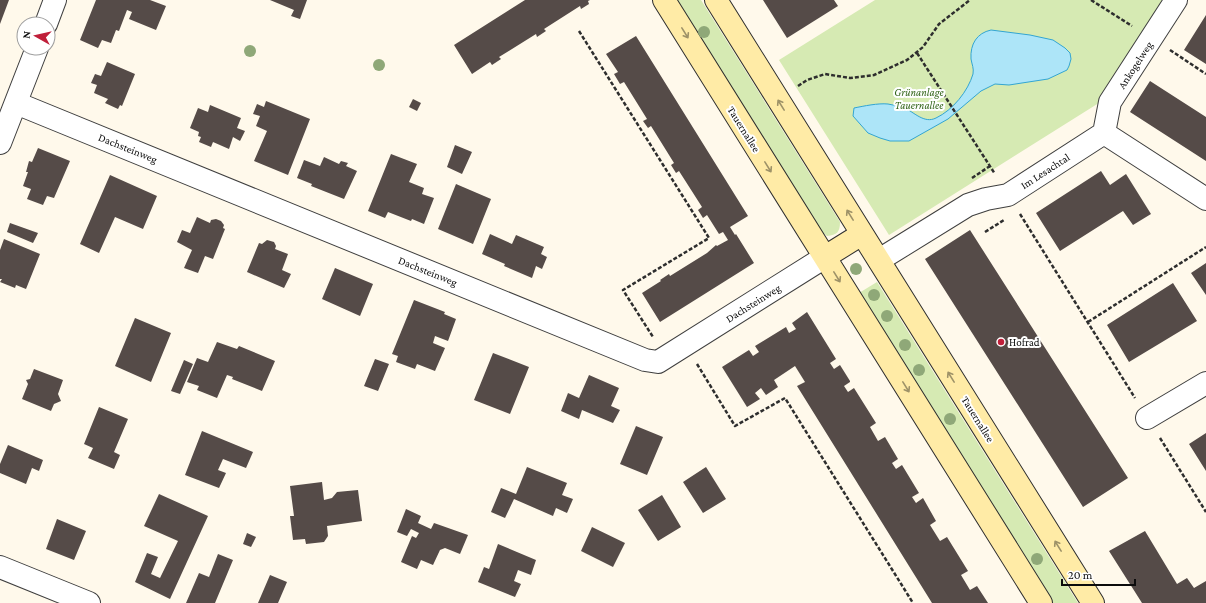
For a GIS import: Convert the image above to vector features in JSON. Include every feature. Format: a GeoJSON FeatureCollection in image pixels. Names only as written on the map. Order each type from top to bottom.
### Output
{"type":"FeatureCollection","features":[{"type":"Feature","properties":{"kind":"street"},"geometry":{"type":"LineString","coordinates":[[49,16],[55,0]]}},
{"type":"Feature","properties":{"kind":"street","name":"Tauernallee"},"geometry":{"type":"LineString","coordinates":[[664,0],[1042,603]]}},
{"type":"Feature","properties":{"kind":"street","name":"Tauernallee"},"geometry":{"type":"LineString","coordinates":[[716,0],[1093,603]]}},
{"type":"Feature","properties":{"kind":"street","name":"Ankogelweg"},"geometry":{"type":"LineString","coordinates":[[1104,134],[1110,102],[1176,0]]}},
{"type":"Feature","properties":{"kind":"street"},"geometry":{"type":"LineString","coordinates":[[0,143],[33,56]]}},
{"type":"Feature","properties":{"kind":"street","name":"Dachsteinweg"},"geometry":{"type":"LineString","coordinates":[[16,103],[645,360],[658,362],[825,257]]}},
{"type":"Feature","properties":{"kind":"street"},"geometry":{"type":"LineString","coordinates":[[1104,134],[1206,199]]}},
{"type":"Feature","properties":{"kind":"street","name":"Im Lesachtal"},"geometry":{"type":"LineString","coordinates":[[879,260],[968,205],[986,199],[1008,195],[1104,134]]}},
{"type":"Feature","properties":{"kind":"street"},"geometry":{"type":"LineString","coordinates":[[825,257],[862,234]]}},
{"type":"Feature","properties":{"kind":"street"},"geometry":{"type":"LineString","coordinates":[[1147,418],[1206,383]]}},
{"type":"Feature","properties":{"kind":"street"},"geometry":{"type":"LineString","coordinates":[[0,567],[89,603]]}},
{"type":"Feature","properties":{"kind":"path"},"geometry":{"type":"LineString","coordinates":[[796,87],[807,80],[825,74],[850,78],[874,75],[907,60],[923,47],[939,24],[970,0]]}},
{"type":"Feature","properties":{"kind":"path"},"geometry":{"type":"LineString","coordinates":[[1091,0],[1206,74]]}},
{"type":"Feature","properties":{"kind":"path"},"geometry":{"type":"LineString","coordinates":[[579,31],[709,238],[624,290],[656,341]]}},
{"type":"Feature","properties":{"kind":"path"},"geometry":{"type":"LineString","coordinates":[[917,53],[1088,322],[1206,512]]}},
{"type":"Feature","properties":{"kind":"path"},"geometry":{"type":"LineString","coordinates":[[1088,322],[1206,247]]}},
{"type":"Feature","properties":{"kind":"path"},"geometry":{"type":"LineString","coordinates":[[696,362],[735,426],[785,398],[913,603]]}},
{"type":"Feature","properties":{"kind":"green space"},"geometry":{"type":"Polygon","coordinates":[[[676,0],[701,0],[840,222],[839,231],[836,234],[827,236],[822,232],[676,0]]]}},
{"type":"Feature","properties":{"kind":"green space","name":"Grünanlage Tauernallee"},"geometry":{"type":"Polygon","coordinates":[[[875,0],[1167,0],[1102,101],[889,235],[779,60],[875,0]]]}},
{"type":"Feature","properties":{"kind":"green space"},"geometry":{"type":"Polygon","coordinates":[[[877,282],[1078,603],[1052,603],[859,293],[877,282]]]}},
{"type":"Feature","properties":{"kind":"water"},"geometry":{"type":"Polygon","coordinates":[[[991,30],[1030,35],[1053,40],[1070,53],[1071,59],[1069,66],[1067,70],[1048,79],[1009,85],[995,84],[981,91],[948,119],[909,141],[890,141],[868,133],[853,116],[854,108],[884,104],[903,107],[927,120],[942,115],[954,105],[968,87],[973,74],[971,54],[975,40],[986,31],[991,30]]]}},
{"type":"Feature","properties":{"kind":"building"},"geometry":{"type":"Polygon","coordinates":[[[0,0],[9,0],[0,24],[0,0]]]}},
{"type":"Feature","properties":{"kind":"building"},"geometry":{"type":"Polygon","coordinates":[[[96,0],[150,0],[166,6],[156,30],[129,19],[132,12],[127,10],[119,31],[116,30],[111,43],[102,40],[98,48],[80,40],[96,0]]]}},
{"type":"Feature","properties":{"kind":"building"},"geometry":{"type":"Polygon","coordinates":[[[270,0],[307,0],[300,19],[291,16],[294,10],[270,0]]]}},
{"type":"Feature","properties":{"kind":"building"},"geometry":{"type":"Polygon","coordinates":[[[525,0],[590,0],[588,1],[589,4],[581,9],[580,6],[544,29],[546,31],[537,37],[536,34],[499,57],[501,59],[492,65],[490,62],[472,74],[454,45],[525,0]]]}},
{"type":"Feature","properties":{"kind":"building"},"geometry":{"type":"Polygon","coordinates":[[[763,0],[834,0],[838,6],[787,38],[763,0]]]}},
{"type":"Feature","properties":{"kind":"building"},"geometry":{"type":"Polygon","coordinates":[[[1206,15],[1206,64],[1184,50],[1206,15]]]}},
{"type":"Feature","properties":{"kind":"building"},"geometry":{"type":"Polygon","coordinates":[[[636,36],[748,216],[730,227],[754,263],[660,322],[642,293],[669,274],[670,276],[707,253],[716,245],[717,246],[728,240],[723,232],[719,234],[707,215],[703,218],[698,210],[702,207],[679,171],[676,173],[671,165],[674,163],[651,126],[648,128],[643,121],[647,119],[624,82],[620,84],[614,74],[618,72],[606,54],[636,36]]]}},
{"type":"Feature","properties":{"kind":"building"},"geometry":{"type":"Polygon","coordinates":[[[107,62],[135,74],[122,106],[120,105],[118,109],[105,103],[108,99],[94,93],[97,85],[91,83],[95,74],[101,76],[107,62]]]}},
{"type":"Feature","properties":{"kind":"building"},"geometry":{"type":"Polygon","coordinates":[[[1150,81],[1206,117],[1206,161],[1130,112],[1150,81]]]}},
{"type":"Feature","properties":{"kind":"building"},"geometry":{"type":"Polygon","coordinates":[[[413,99],[421,103],[417,111],[409,107],[413,99]]]}},
{"type":"Feature","properties":{"kind":"building"},"geometry":{"type":"Polygon","coordinates":[[[266,101],[310,119],[288,175],[254,161],[267,131],[256,126],[260,116],[253,114],[257,104],[264,107],[266,101]]]}},
{"type":"Feature","properties":{"kind":"building"},"geometry":{"type":"Polygon","coordinates":[[[210,105],[241,118],[237,128],[245,131],[240,141],[233,137],[229,149],[213,142],[211,147],[199,142],[201,137],[198,136],[199,132],[190,128],[198,108],[208,112],[210,105]]]}},
{"type":"Feature","properties":{"kind":"building"},"geometry":{"type":"Polygon","coordinates":[[[455,145],[472,152],[462,174],[447,167],[455,145]]]}},
{"type":"Feature","properties":{"kind":"building"},"geometry":{"type":"Polygon","coordinates":[[[38,148],[70,161],[54,198],[47,196],[43,205],[27,199],[31,189],[23,186],[28,172],[26,172],[29,161],[32,162],[38,148]]]}},
{"type":"Feature","properties":{"kind":"building"},"geometry":{"type":"Polygon","coordinates":[[[391,154],[417,164],[409,182],[424,188],[422,194],[434,198],[424,224],[412,219],[411,221],[388,212],[385,218],[368,211],[391,154]]]}},
{"type":"Feature","properties":{"kind":"building"},"geometry":{"type":"Polygon","coordinates":[[[324,157],[339,164],[341,161],[348,163],[346,166],[357,171],[344,199],[311,186],[312,184],[297,178],[304,160],[320,166],[324,157]]]}},
{"type":"Feature","properties":{"kind":"building"},"geometry":{"type":"Polygon","coordinates":[[[1101,171],[1110,185],[1126,174],[1151,214],[1133,225],[1123,211],[1060,251],[1036,213],[1101,171]]]}},
{"type":"Feature","properties":{"kind":"building"},"geometry":{"type":"Polygon","coordinates":[[[110,175],[157,196],[143,229],[115,217],[99,253],[80,244],[110,175]]]}},
{"type":"Feature","properties":{"kind":"building"},"geometry":{"type":"Polygon","coordinates":[[[456,184],[491,199],[473,244],[438,229],[456,184]]]}},
{"type":"Feature","properties":{"kind":"building"},"geometry":{"type":"Polygon","coordinates":[[[197,217],[210,223],[211,220],[216,219],[221,221],[224,225],[223,228],[225,229],[213,259],[205,256],[198,273],[184,268],[192,250],[177,242],[182,230],[190,233],[197,217]]]}},
{"type":"Feature","properties":{"kind":"building"},"geometry":{"type":"Polygon","coordinates":[[[10,223],[38,233],[33,243],[7,232],[10,223]]]}},
{"type":"Feature","properties":{"kind":"building"},"geometry":{"type":"Polygon","coordinates":[[[970,230],[1128,478],[1083,507],[925,259],[970,230]]]}},
{"type":"Feature","properties":{"kind":"building"},"geometry":{"type":"Polygon","coordinates":[[[490,234],[512,244],[516,235],[544,247],[541,254],[547,257],[542,269],[536,266],[532,278],[504,266],[505,264],[482,254],[490,234]]]}},
{"type":"Feature","properties":{"kind":"building"},"geometry":{"type":"Polygon","coordinates":[[[4,239],[40,254],[26,289],[16,285],[15,288],[0,282],[2,279],[0,279],[0,250],[4,239]]]}},
{"type":"Feature","properties":{"kind":"building"},"geometry":{"type":"Polygon","coordinates":[[[267,240],[274,242],[276,246],[275,249],[288,254],[282,270],[291,274],[284,288],[247,272],[259,243],[262,244],[267,240]]]}},
{"type":"Feature","properties":{"kind":"building"},"geometry":{"type":"Polygon","coordinates":[[[1206,263],[1206,295],[1191,273],[1206,263]]]}},
{"type":"Feature","properties":{"kind":"building"},"geometry":{"type":"Polygon","coordinates":[[[335,268],[373,284],[360,316],[322,299],[335,268]]]}},
{"type":"Feature","properties":{"kind":"building"},"geometry":{"type":"Polygon","coordinates":[[[1173,283],[1197,321],[1129,362],[1107,325],[1173,283]]]}},
{"type":"Feature","properties":{"kind":"building"},"geometry":{"type":"Polygon","coordinates":[[[414,300],[445,312],[444,314],[456,319],[448,341],[435,336],[433,343],[445,348],[435,371],[417,364],[415,369],[396,362],[398,356],[392,354],[414,300]]]}},
{"type":"Feature","properties":{"kind":"building"},"geometry":{"type":"Polygon","coordinates":[[[807,312],[836,359],[830,363],[834,369],[840,365],[850,381],[844,386],[848,392],[854,388],[876,423],[870,427],[878,441],[885,437],[898,459],[892,463],[896,469],[902,465],[919,493],[912,497],[916,503],[923,498],[936,521],[930,525],[940,541],[947,537],[968,571],[961,575],[970,590],[977,586],[988,603],[932,603],[797,386],[805,382],[795,366],[774,380],[778,387],[766,395],[761,388],[755,393],[760,399],[747,407],[722,367],[749,350],[753,356],[759,352],[755,346],[786,327],[789,333],[796,329],[792,323],[807,312]]]}},
{"type":"Feature","properties":{"kind":"building"},"geometry":{"type":"Polygon","coordinates":[[[135,318],[171,333],[151,382],[115,366],[135,318]]]}},
{"type":"Feature","properties":{"kind":"building"},"geometry":{"type":"Polygon","coordinates":[[[217,342],[237,349],[239,346],[275,361],[262,391],[232,379],[233,377],[227,375],[217,398],[197,390],[199,386],[187,382],[197,358],[208,362],[217,342]]]}},
{"type":"Feature","properties":{"kind":"building"},"geometry":{"type":"Polygon","coordinates":[[[493,353],[529,367],[510,414],[474,400],[493,353]]]}},
{"type":"Feature","properties":{"kind":"building"},"geometry":{"type":"Polygon","coordinates":[[[375,359],[389,364],[378,391],[364,386],[375,359]]]}},
{"type":"Feature","properties":{"kind":"building"},"geometry":{"type":"Polygon","coordinates":[[[184,360],[193,364],[180,394],[171,391],[184,360]]]}},
{"type":"Feature","properties":{"kind":"building"},"geometry":{"type":"Polygon","coordinates":[[[34,369],[63,380],[58,394],[61,401],[54,404],[51,411],[22,399],[28,384],[26,380],[30,379],[34,369]]]}},
{"type":"Feature","properties":{"kind":"building"},"geometry":{"type":"Polygon","coordinates":[[[589,375],[619,388],[611,406],[620,410],[613,423],[582,410],[579,419],[561,411],[568,393],[579,398],[589,375]]]}},
{"type":"Feature","properties":{"kind":"building"},"geometry":{"type":"Polygon","coordinates":[[[99,407],[128,419],[114,452],[120,455],[114,469],[88,458],[93,448],[84,444],[99,407]]]}},
{"type":"Feature","properties":{"kind":"building"},"geometry":{"type":"Polygon","coordinates":[[[636,426],[663,437],[647,475],[620,464],[636,426]]]}},
{"type":"Feature","properties":{"kind":"building"},"geometry":{"type":"Polygon","coordinates":[[[202,431],[253,452],[246,468],[223,459],[218,470],[226,473],[219,488],[185,475],[202,431]]]}},
{"type":"Feature","properties":{"kind":"building"},"geometry":{"type":"Polygon","coordinates":[[[1206,433],[1206,471],[1189,444],[1206,433]]]}},
{"type":"Feature","properties":{"kind":"building"},"geometry":{"type":"Polygon","coordinates":[[[8,445],[43,460],[39,471],[32,468],[26,484],[0,473],[0,464],[8,445]]]}},
{"type":"Feature","properties":{"kind":"building"},"geometry":{"type":"Polygon","coordinates":[[[527,467],[567,483],[562,495],[573,499],[567,513],[556,508],[553,516],[514,499],[505,518],[491,512],[501,488],[516,494],[527,467]]]}},
{"type":"Feature","properties":{"kind":"building"},"geometry":{"type":"Polygon","coordinates":[[[706,467],[726,499],[703,513],[683,482],[706,467]]]}},
{"type":"Feature","properties":{"kind":"building"},"geometry":{"type":"Polygon","coordinates":[[[322,482],[324,500],[332,498],[337,492],[358,490],[362,521],[327,526],[328,536],[324,542],[306,544],[305,539],[293,540],[290,516],[294,516],[290,486],[322,482]]]}},
{"type":"Feature","properties":{"kind":"building"},"geometry":{"type":"Polygon","coordinates":[[[159,494],[208,516],[170,599],[135,582],[147,553],[158,557],[151,574],[160,578],[178,541],[144,526],[159,494]]]}},
{"type":"Feature","properties":{"kind":"building"},"geometry":{"type":"Polygon","coordinates":[[[662,495],[681,527],[658,541],[638,510],[662,495]]]}},
{"type":"Feature","properties":{"kind":"building"},"geometry":{"type":"Polygon","coordinates":[[[406,509],[421,516],[418,523],[431,529],[434,523],[468,535],[460,554],[445,548],[440,550],[433,565],[421,560],[417,569],[401,562],[412,536],[416,538],[419,533],[411,529],[407,536],[397,532],[406,509]]]}},
{"type":"Feature","properties":{"kind":"building"},"geometry":{"type":"Polygon","coordinates":[[[57,519],[86,531],[74,560],[46,549],[57,519]]]}},
{"type":"Feature","properties":{"kind":"building"},"geometry":{"type":"Polygon","coordinates":[[[592,527],[625,543],[613,567],[581,551],[592,527]]]}},
{"type":"Feature","properties":{"kind":"building"},"geometry":{"type":"Polygon","coordinates":[[[1145,531],[1177,584],[1187,578],[1194,588],[1206,581],[1206,603],[1142,603],[1109,551],[1145,531]]]}},
{"type":"Feature","properties":{"kind":"building"},"geometry":{"type":"Polygon","coordinates":[[[247,533],[256,537],[251,547],[243,544],[247,533]]]}},
{"type":"Feature","properties":{"kind":"building"},"geometry":{"type":"Polygon","coordinates":[[[498,544],[536,560],[531,575],[518,570],[514,581],[521,584],[515,597],[478,582],[484,567],[489,569],[498,544]]]}},
{"type":"Feature","properties":{"kind":"building"},"geometry":{"type":"Polygon","coordinates":[[[218,554],[233,560],[215,603],[186,603],[199,573],[209,577],[218,554]]]}},
{"type":"Feature","properties":{"kind":"building"},"geometry":{"type":"Polygon","coordinates":[[[270,575],[287,582],[278,603],[258,603],[270,575]]]}},
{"type":"Feature","properties":{"kind":"place","name":"Hofrad"},"geometry":{"type":"Point","coordinates":[1001,342]}}]}
